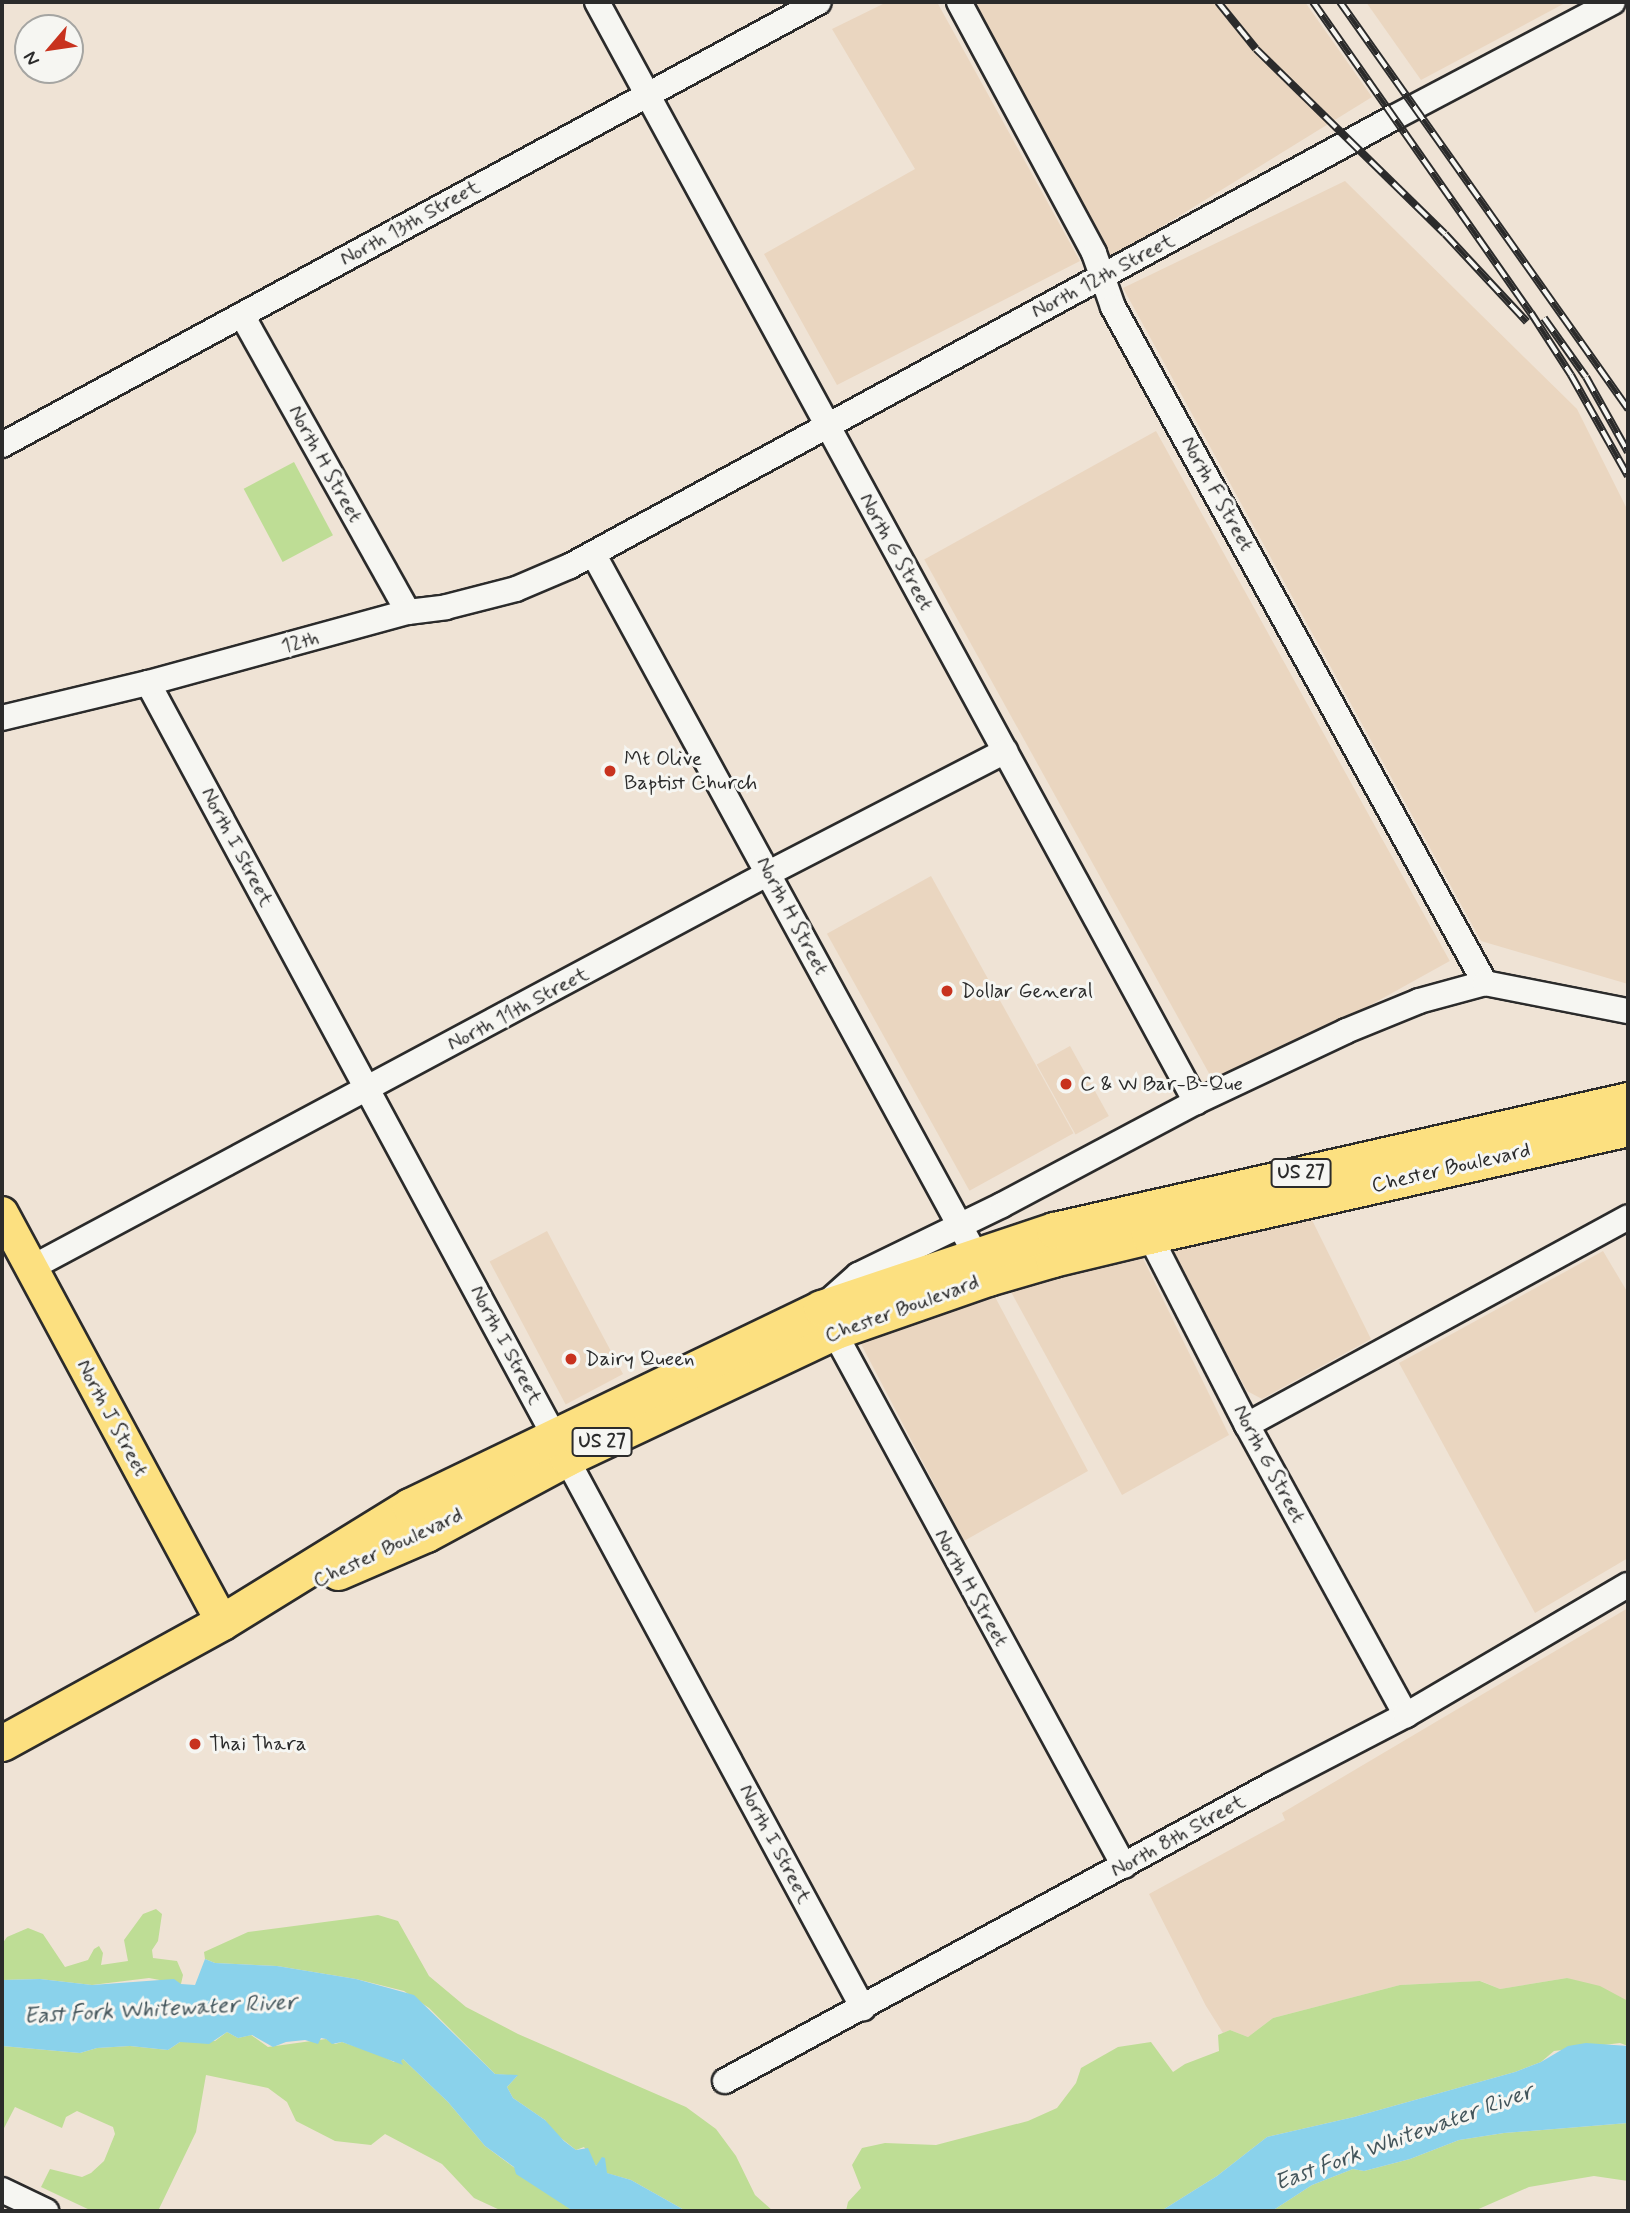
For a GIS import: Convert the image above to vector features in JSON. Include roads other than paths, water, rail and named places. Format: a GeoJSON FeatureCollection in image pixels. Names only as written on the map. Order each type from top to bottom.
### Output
{"type":"FeatureCollection","features":[{"type":"Feature","properties":{"kind":"highway","name":"Chester Boulevard"},"geometry":{"type":"LineString","coordinates":[[2,1743],[222,1622],[426,1534],[561,1447],[827,1320],[982,1267],[1053,1259],[1143,1223],[1628,1100]]}},
{"type":"Feature","properties":{"kind":"highway","name":"Chester Boulevard"},"geometry":{"type":"LineString","coordinates":[[1143,1223],[1628,1128]]}},
{"type":"Feature","properties":{"kind":"main road","name":"North J Street"},"geometry":{"type":"LineString","coordinates":[[2,1213],[222,1622]]}},
{"type":"Feature","properties":{"kind":"street","name":"North G Street"},"geometry":{"type":"LineString","coordinates":[[597,2],[1196,1102]]}},
{"type":"Feature","properties":{"kind":"street","name":"North 13th Street"},"geometry":{"type":"LineString","coordinates":[[2,445],[646,93],[819,2]]}},
{"type":"Feature","properties":{"kind":"street","name":"North F Street"},"geometry":{"type":"LineString","coordinates":[[959,2],[1094,253],[1113,307],[1485,982]]}},
{"type":"Feature","properties":{"kind":"street","name":"North 12th Street"},"geometry":{"type":"LineString","coordinates":[[594,555],[827,425],[1612,2]]}},
{"type":"Feature","properties":{"kind":"street","name":"North H Street"},"geometry":{"type":"LineString","coordinates":[[242,315],[408,612]]}},
{"type":"Feature","properties":{"kind":"street","name":"North H Street"},"geometry":{"type":"LineString","coordinates":[[594,555],[982,1267]]}},
{"type":"Feature","properties":{"kind":"street","name":"12th"},"geometry":{"type":"LineString","coordinates":[[2,718],[148,683],[408,612],[446,607],[516,589],[594,555]]}},
{"type":"Feature","properties":{"kind":"street","name":"North I Street"},"geometry":{"type":"LineString","coordinates":[[148,683],[863,2008]]}},
{"type":"Feature","properties":{"kind":"street","name":"North 11th Street"},"geometry":{"type":"LineString","coordinates":[[31,1268],[769,873],[1004,751]]}},
{"type":"Feature","properties":{"kind":"street"},"geometry":{"type":"LineString","coordinates":[[1485,982],[1628,1011]]}},
{"type":"Feature","properties":{"kind":"street","name":"Chester Boulevard"},"geometry":{"type":"LineString","coordinates":[[827,1320],[858,1275],[1196,1102],[1346,1031],[1419,1001],[1485,982]]}},
{"type":"Feature","properties":{"kind":"street"},"geometry":{"type":"LineString","coordinates":[[1247,1425],[1628,1217]]}},
{"type":"Feature","properties":{"kind":"street","name":"North G Street"},"geometry":{"type":"LineString","coordinates":[[1143,1223],[1247,1425],[1406,1715]]}},
{"type":"Feature","properties":{"kind":"street","name":"North H Street"},"geometry":{"type":"LineString","coordinates":[[827,1320],[1124,1866]]}},
{"type":"Feature","properties":{"kind":"street","name":"North 8th Street"},"geometry":{"type":"LineString","coordinates":[[725,2081],[1406,1715],[1628,1585]]}},
{"type":"Feature","properties":{"kind":"street"},"geometry":{"type":"LineString","coordinates":[[2,2190],[46,2211]]}},
{"type":"Feature","properties":{"kind":"water","name":"East Fork Whitewater River"},"geometry":{"type":"Polygon","coordinates":[[[205,1959],[215,1963],[277,1966],[356,1979],[414,1995],[495,2074],[518,2075],[507,2087],[513,2098],[545,2120],[564,2141],[576,2150],[588,2148],[596,2166],[602,2157],[605,2158],[607,2173],[631,2180],[686,2211],[573,2211],[516,2174],[514,2167],[485,2146],[448,2102],[403,2059],[403,2065],[342,2042],[332,2044],[321,2038],[318,2044],[305,2040],[286,2042],[273,2047],[252,2035],[238,2038],[227,2032],[209,2044],[180,2042],[168,2050],[130,2046],[97,2048],[80,2053],[2,2046],[2,1980],[40,1979],[92,1985],[174,1979],[181,1984],[195,1985],[205,1959]]]}},
{"type":"Feature","properties":{"kind":"water","name":"East Fork Whitewater River"},"geometry":{"type":"Polygon","coordinates":[[[1586,2043],[1628,2046],[1628,2123],[1504,2133],[1459,2140],[1410,2159],[1364,2171],[1353,2169],[1312,2185],[1272,2211],[1161,2211],[1217,2176],[1267,2137],[1354,2117],[1515,2072],[1541,2062],[1568,2046],[1586,2043]]]}},
{"type":"Feature","properties":{"kind":"railway"},"geometry":{"type":"LineString","coordinates":[[1218,2],[1256,49],[1445,234],[1527,322]]}},
{"type":"Feature","properties":{"kind":"railway"},"geometry":{"type":"LineString","coordinates":[[1313,2],[1531,313],[1571,375],[1628,476]]}},
{"type":"Feature","properties":{"kind":"railway"},"geometry":{"type":"LineString","coordinates":[[1340,2],[1628,409]]}},
{"type":"Feature","properties":{"kind":"railway"},"geometry":{"type":"LineString","coordinates":[[1544,318],[1586,377],[1628,452]]}},
{"type":"Feature","properties":{"kind":"place","name":"Mt Olive Baptist Church"},"geometry":{"type":"Point","coordinates":[610,771]}},
{"type":"Feature","properties":{"kind":"place","name":"Dollar General"},"geometry":{"type":"Point","coordinates":[947,991]}},
{"type":"Feature","properties":{"kind":"place","name":"C & W Bar-B-Que"},"geometry":{"type":"Point","coordinates":[1066,1084]}},
{"type":"Feature","properties":{"kind":"place","name":"Dairy Queen"},"geometry":{"type":"Point","coordinates":[571,1359]}},
{"type":"Feature","properties":{"kind":"place","name":"Thai Thara"},"geometry":{"type":"Point","coordinates":[195,1744]}}]}
